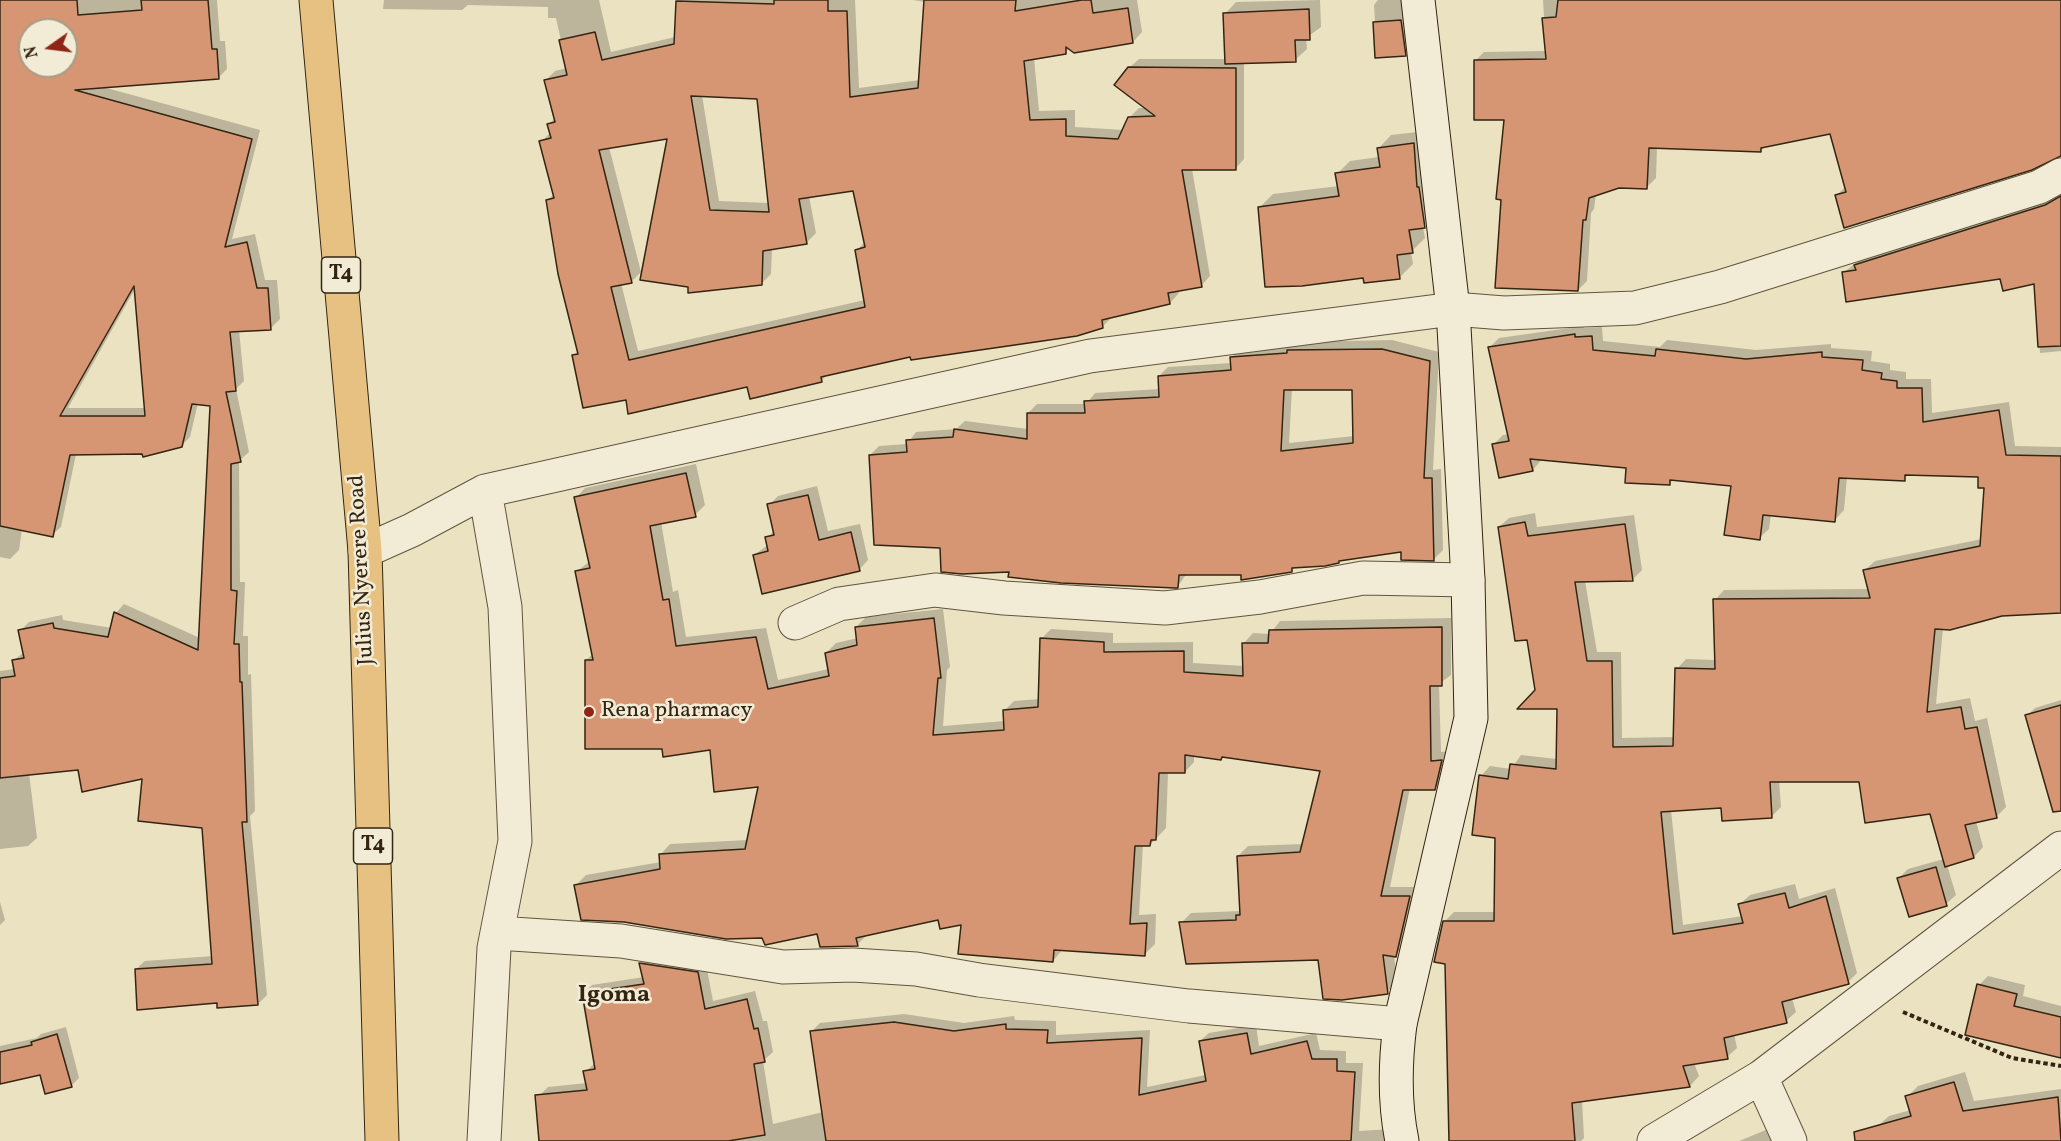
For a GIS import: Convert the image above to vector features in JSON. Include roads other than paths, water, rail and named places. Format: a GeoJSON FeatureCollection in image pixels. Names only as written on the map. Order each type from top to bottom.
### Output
{"type":"FeatureCollection","features":[{"type":"Feature","properties":{"kind":"highway","name":"Julius Nyerere Road"},"geometry":{"type":"LineString","coordinates":[[316,0],[365,551],[381,1141]]}},
{"type":"Feature","properties":{"kind":"street"},"geometry":{"type":"LineString","coordinates":[[1402,1141],[1397,1119],[1395,1063],[1400,1024],[1471,718],[1468,580],[1453,309],[1418,0]]}},
{"type":"Feature","properties":{"kind":"street"},"geometry":{"type":"LineString","coordinates":[[365,551],[412,530],[485,491],[1090,356],[1453,309],[1504,313],[1635,308],[1720,287],[1971,209],[2039,187],[2061,175]]}},
{"type":"Feature","properties":{"kind":"street"},"geometry":{"type":"LineString","coordinates":[[484,1141],[497,933],[515,841],[505,608],[485,491]]}},
{"type":"Feature","properties":{"kind":"street"},"geometry":{"type":"LineString","coordinates":[[795,623],[839,604],[935,591],[1004,598],[1165,608],[1260,597],[1363,579],[1468,580]]}},
{"type":"Feature","properties":{"kind":"street"},"geometry":{"type":"LineString","coordinates":[[1654,1141],[1761,1077],[2061,848]]}},
{"type":"Feature","properties":{"kind":"street"},"geometry":{"type":"LineString","coordinates":[[497,933],[621,941],[783,967],[853,965],[916,969],[979,980],[1189,1006],[1400,1024]]}},
{"type":"Feature","properties":{"kind":"street"},"geometry":{"type":"LineString","coordinates":[[1761,1077],[1790,1141]]}},
{"type":"Feature","properties":{"kind":"place","name":"Rena pharmacy"},"geometry":{"type":"Point","coordinates":[589,712]}},
{"type":"Feature","properties":{"kind":"district","name":"Igoma"},"geometry":{"type":"Point","coordinates":[614,997]}}]}
